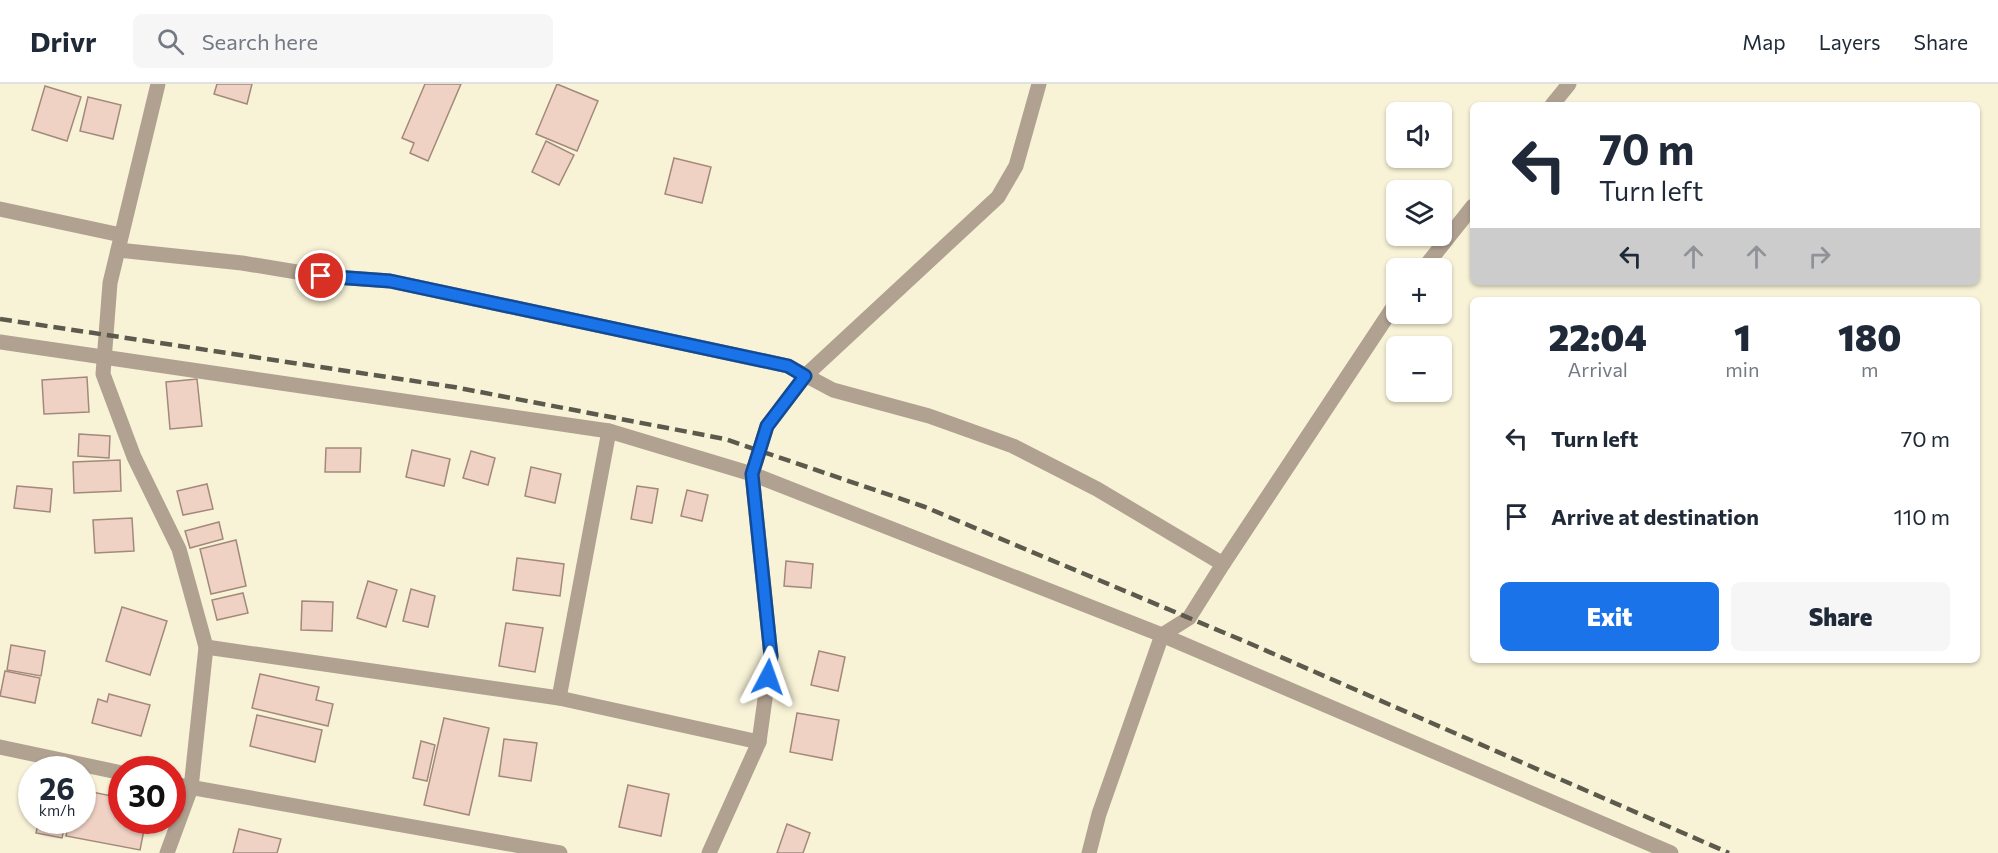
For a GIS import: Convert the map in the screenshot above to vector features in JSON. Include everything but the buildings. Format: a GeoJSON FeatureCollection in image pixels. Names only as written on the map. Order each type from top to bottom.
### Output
{"type":"FeatureCollection","features":[{"type":"Feature","properties":{"kind":"street"},"geometry":{"type":"LineString","coordinates":[[159,84],[110,283],[103,374],[134,457],[178,549],[206,647],[191,788],[167,853]]}},
{"type":"Feature","properties":{"kind":"street"},"geometry":{"type":"LineString","coordinates":[[710,853],[759,742],[771,656],[752,474],[767,426],[805,376],[998,197],[1016,166],[1040,84]]}},
{"type":"Feature","properties":{"kind":"street"},"geometry":{"type":"LineString","coordinates":[[1554,102],[1569,84]]}},
{"type":"Feature","properties":{"kind":"street"},"geometry":{"type":"LineString","coordinates":[[0,209],[119,243],[321,276],[390,281],[788,366],[833,390],[929,416],[1013,446],[1097,489],[1222,564]]}},
{"type":"Feature","properties":{"kind":"street"},"geometry":{"type":"LineString","coordinates":[[1432,258],[1470,210]]}},
{"type":"Feature","properties":{"kind":"street"},"geometry":{"type":"LineString","coordinates":[[1089,853],[1099,814],[1162,635],[1189,618],[1222,564],[1386,318]]}},
{"type":"Feature","properties":{"kind":"street"},"geometry":{"type":"LineString","coordinates":[[0,342],[609,431],[752,474],[1162,635],[1671,853]]}},
{"type":"Feature","properties":{"kind":"street"},"geometry":{"type":"LineString","coordinates":[[559,698],[609,431]]}},
{"type":"Feature","properties":{"kind":"street"},"geometry":{"type":"LineString","coordinates":[[206,647],[559,698],[759,742]]}},
{"type":"Feature","properties":{"kind":"street"},"geometry":{"type":"LineString","coordinates":[[0,747],[108,770]]}},
{"type":"Feature","properties":{"kind":"street"},"geometry":{"type":"LineString","coordinates":[[186,787],[560,853]]}},
{"type":"Feature","properties":{"kind":"railway"},"geometry":{"type":"LineString","coordinates":[[0,319],[454,387],[725,439],[925,507],[1251,644],[1729,853]]}},
{"type":"Feature","properties":{"kind":"route"},"geometry":{"type":"LineString","coordinates":[[321,276],[390,281],[788,366],[805,376],[767,426],[752,474],[771,656],[768,677]]}}]}
